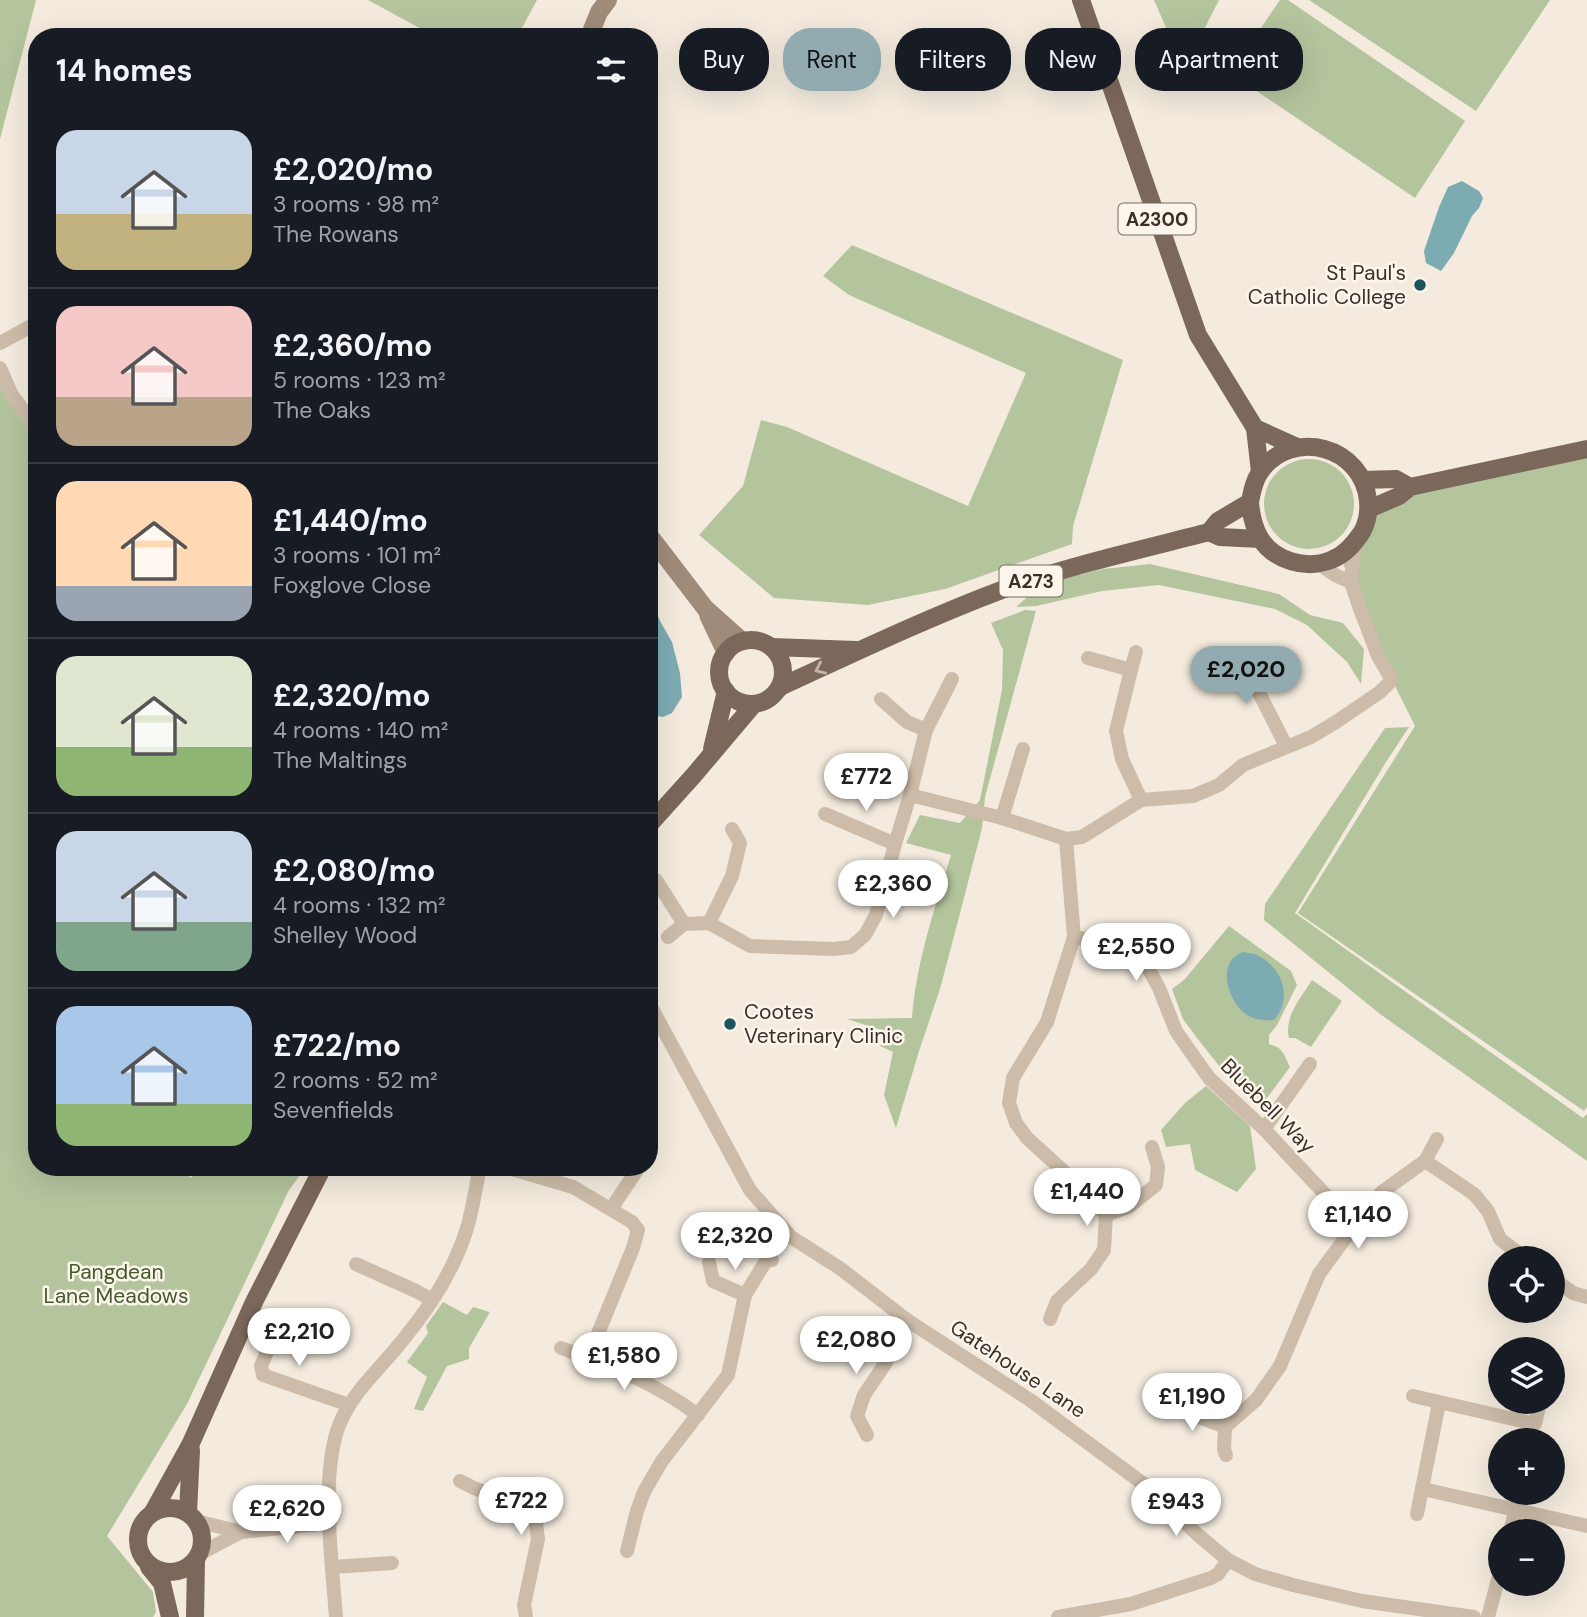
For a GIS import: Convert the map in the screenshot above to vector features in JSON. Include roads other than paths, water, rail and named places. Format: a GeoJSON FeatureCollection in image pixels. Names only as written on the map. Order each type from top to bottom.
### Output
{"type":"FeatureCollection","features":[{"type":"Feature","properties":{"kind":"main road","name":"A2300"},"geometry":{"type":"LineString","coordinates":[[1081,0],[1198,335],[1255,428],[1260,472]]}},
{"type":"Feature","properties":{"kind":"main road"},"geometry":{"type":"LineString","coordinates":[[1255,428],[1297,447]]}},
{"type":"Feature","properties":{"kind":"main road"},"geometry":{"type":"LineString","coordinates":[[1297,447],[1317,447],[1339,454],[1357,470],[1367,494],[1368,509],[1364,527],[1355,543],[1340,556],[1320,564],[1286,560],[1272,551],[1260,539],[1252,521],[1250,502],[1253,486],[1260,472],[1283,452],[1297,447]]}},
{"type":"Feature","properties":{"kind":"main road"},"geometry":{"type":"LineString","coordinates":[[1368,509],[1399,496],[1410,487],[1587,449]]}},
{"type":"Feature","properties":{"kind":"main road"},"geometry":{"type":"LineString","coordinates":[[1363,480],[1396,479],[1410,487]]}},
{"type":"Feature","properties":{"kind":"main road","name":"A273"},"geometry":{"type":"LineString","coordinates":[[780,687],[859,650],[1000,591],[1058,572],[1209,531],[1218,521],[1250,502]]}},
{"type":"Feature","properties":{"kind":"main road","name":"A273"},"geometry":{"type":"LineString","coordinates":[[1209,531],[1220,537],[1260,539]]}},
{"type":"Feature","properties":{"kind":"main road"},"geometry":{"type":"LineString","coordinates":[[742,641],[763,642],[779,656],[783,666],[780,687],[764,702],[743,703],[733,698],[721,682],[721,662],[726,653],[742,641]]}},
{"type":"Feature","properties":{"kind":"main road","name":"A273"},"geometry":{"type":"LineString","coordinates":[[772,648],[859,650]]}},
{"type":"Feature","properties":{"kind":"main road"},"geometry":{"type":"LineString","coordinates":[[710,756],[726,691]]}},
{"type":"Feature","properties":{"kind":"main road"},"geometry":{"type":"LineString","coordinates":[[658,815],[754,704]]}},
{"type":"Feature","properties":{"kind":"main road"},"geometry":{"type":"LineString","coordinates":[[153,1512],[191,1443],[254,1301],[318,1176]]}},
{"type":"Feature","properties":{"kind":"main road"},"geometry":{"type":"LineString","coordinates":[[191,1443],[192,1517],[202,1537],[198,1557],[195,1617]]}},
{"type":"Feature","properties":{"kind":"main road"},"geometry":{"type":"LineString","coordinates":[[170,1617],[162,1583],[141,1556],[137,1536],[145,1518],[153,1512],[170,1508],[192,1517]]}},
{"type":"Feature","properties":{"kind":"main road"},"geometry":{"type":"LineString","coordinates":[[147,1564],[155,1570],[174,1573],[184,1570],[198,1557]]}},
{"type":"Feature","properties":{"kind":"street"},"geometry":{"type":"LineString","coordinates":[[593,28],[599,12],[608,0]]}},
{"type":"Feature","properties":{"kind":"street"},"geometry":{"type":"LineString","coordinates":[[0,342],[28,328]]}},
{"type":"Feature","properties":{"kind":"street"},"geometry":{"type":"LineString","coordinates":[[0,368],[12,395],[28,417]]}},
{"type":"Feature","properties":{"kind":"street"},"geometry":{"type":"LineString","coordinates":[[910,795],[1002,818],[1066,839],[1082,837],[1141,800],[1193,796],[1219,785],[1243,765],[1311,737],[1380,692],[1392,680],[1378,656],[1351,582],[1355,543]]}},
{"type":"Feature","properties":{"kind":"street"},"geometry":{"type":"LineString","coordinates":[[658,547],[705,608],[742,641]]}},
{"type":"Feature","properties":{"kind":"street"},"geometry":{"type":"LineString","coordinates":[[1320,564],[1351,582]]}},
{"type":"Feature","properties":{"kind":"street"},"geometry":{"type":"LineString","coordinates":[[705,608],[726,653]]}},
{"type":"Feature","properties":{"kind":"street"},"geometry":{"type":"LineString","coordinates":[[1136,652],[1116,731],[1122,759],[1141,800]]}},
{"type":"Feature","properties":{"kind":"street"},"geometry":{"type":"LineString","coordinates":[[1220,654],[1250,675],[1286,746]]}},
{"type":"Feature","properties":{"kind":"street"},"geometry":{"type":"LineString","coordinates":[[1088,658],[1131,670]]}},
{"type":"Feature","properties":{"kind":"street"},"geometry":{"type":"LineString","coordinates":[[668,937],[684,924],[709,923],[750,946],[834,950],[851,947],[865,935],[876,915],[926,730],[952,679]]}},
{"type":"Feature","properties":{"kind":"street"},"geometry":{"type":"LineString","coordinates":[[881,699],[907,722],[926,730]]}},
{"type":"Feature","properties":{"kind":"street"},"geometry":{"type":"LineString","coordinates":[[1002,818],[1023,749]]}},
{"type":"Feature","properties":{"kind":"street"},"geometry":{"type":"LineString","coordinates":[[825,814],[895,844]]}},
{"type":"Feature","properties":{"kind":"street"},"geometry":{"type":"LineString","coordinates":[[709,923],[732,876],[740,843],[732,829]]}},
{"type":"Feature","properties":{"kind":"street"},"geometry":{"type":"LineString","coordinates":[[1050,1319],[1057,1301],[1091,1269],[1104,1250],[1106,1215],[1091,1196],[1027,1138],[1016,1123],[1009,1103],[1013,1078],[1047,1022],[1074,937],[1066,839]]}},
{"type":"Feature","properties":{"kind":"street"},"geometry":{"type":"LineString","coordinates":[[658,883],[684,924]]}},
{"type":"Feature","properties":{"kind":"street","name":"Bluebell Way"},"geometry":{"type":"LineString","coordinates":[[1074,937],[1126,946],[1142,957],[1159,988],[1176,1031],[1209,1078],[1264,1129],[1336,1206],[1357,1222]]}},
{"type":"Feature","properties":{"kind":"street","name":"Gatehouse Lane"},"geometry":{"type":"LineString","coordinates":[[658,1020],[750,1190],[791,1237],[841,1269],[907,1320],[1030,1400],[1149,1488],[1228,1560],[1255,1574],[1350,1598],[1475,1617]]}},
{"type":"Feature","properties":{"kind":"street"},"geometry":{"type":"LineString","coordinates":[[1264,1129],[1310,1064]]}},
{"type":"Feature","properties":{"kind":"street"},"geometry":{"type":"LineString","coordinates":[[1226,1455],[1225,1427],[1256,1400],[1280,1366],[1319,1274],[1382,1192],[1425,1161],[1437,1139]]}},
{"type":"Feature","properties":{"kind":"street"},"geometry":{"type":"LineString","coordinates":[[1106,1215],[1128,1207],[1156,1185],[1158,1167],[1152,1147]]}},
{"type":"Feature","properties":{"kind":"street"},"geometry":{"type":"LineString","coordinates":[[1425,1161],[1474,1194],[1488,1211],[1500,1239],[1509,1246]]}},
{"type":"Feature","properties":{"kind":"street"},"geometry":{"type":"LineString","coordinates":[[336,1617],[329,1502],[333,1448],[338,1429],[349,1405],[406,1336],[446,1278],[468,1223],[475,1176]]}},
{"type":"Feature","properties":{"kind":"street"},"geometry":{"type":"LineString","coordinates":[[536,1176],[573,1187],[632,1222],[638,1230],[588,1357]]}},
{"type":"Feature","properties":{"kind":"street"},"geometry":{"type":"LineString","coordinates":[[611,1209],[633,1176]]}},
{"type":"Feature","properties":{"kind":"street"},"geometry":{"type":"LineString","coordinates":[[627,1551],[637,1511],[648,1485],[662,1461],[728,1375],[745,1295],[766,1261],[772,1260]]}},
{"type":"Feature","properties":{"kind":"street"},"geometry":{"type":"LineString","coordinates":[[709,1262],[713,1281],[745,1295]]}},
{"type":"Feature","properties":{"kind":"street"},"geometry":{"type":"LineString","coordinates":[[356,1264],[432,1300]]}},
{"type":"Feature","properties":{"kind":"street"},"geometry":{"type":"LineString","coordinates":[[1565,1287],[1587,1297]]}},
{"type":"Feature","properties":{"kind":"street"},"geometry":{"type":"LineString","coordinates":[[281,1318],[261,1366],[263,1375],[349,1405]]}},
{"type":"Feature","properties":{"kind":"street"},"geometry":{"type":"LineString","coordinates":[[867,1435],[857,1416],[864,1395],[886,1364],[907,1320]]}},
{"type":"Feature","properties":{"kind":"street"},"geometry":{"type":"LineString","coordinates":[[561,1349],[588,1357],[661,1390],[698,1415]]}},
{"type":"Feature","properties":{"kind":"street"},"geometry":{"type":"LineString","coordinates":[[1413,1396],[1488,1414]]}},
{"type":"Feature","properties":{"kind":"street"},"geometry":{"type":"LineString","coordinates":[[1417,1514],[1439,1403]]}},
{"type":"Feature","properties":{"kind":"street"},"geometry":{"type":"LineString","coordinates":[[1165,1404],[1225,1427]]}},
{"type":"Feature","properties":{"kind":"street"},"geometry":{"type":"LineString","coordinates":[[1489,1414],[1535,1424],[1537,1414]]}},
{"type":"Feature","properties":{"kind":"street"},"geometry":{"type":"LineString","coordinates":[[460,1481],[532,1513],[538,1539],[524,1605],[526,1617]]}},
{"type":"Feature","properties":{"kind":"street"},"geometry":{"type":"LineString","coordinates":[[1423,1489],[1587,1526]]}},
{"type":"Feature","properties":{"kind":"street"},"geometry":{"type":"LineString","coordinates":[[1513,1519],[1516,1510]]}},
{"type":"Feature","properties":{"kind":"street"},"geometry":{"type":"LineString","coordinates":[[192,1517],[241,1532],[330,1523]]}},
{"type":"Feature","properties":{"kind":"street"},"geometry":{"type":"LineString","coordinates":[[198,1557],[241,1532]]}},
{"type":"Feature","properties":{"kind":"street"},"geometry":{"type":"LineString","coordinates":[[1063,1617],[1131,1604],[1211,1578],[1218,1574],[1228,1560]]}},
{"type":"Feature","properties":{"kind":"street"},"geometry":{"type":"LineString","coordinates":[[333,1567],[392,1563]]}},
{"type":"Feature","properties":{"kind":"street"},"geometry":{"type":"LineString","coordinates":[[1488,1617],[1494,1596]]}},
{"type":"Feature","properties":{"kind":"water"},"geometry":{"type":"Polygon","coordinates":[[[1462,181],[1479,191],[1483,198],[1454,253],[1441,271],[1426,263],[1424,251],[1448,187],[1462,181]]]}},
{"type":"Feature","properties":{"kind":"water"},"geometry":{"type":"Polygon","coordinates":[[[658,616],[672,642],[680,673],[682,697],[672,713],[658,716],[658,616]]]}},
{"type":"Feature","properties":{"kind":"water"},"geometry":{"type":"Polygon","coordinates":[[[1242,952],[1259,956],[1274,968],[1279,976],[1283,985],[1283,1003],[1274,1020],[1260,1020],[1247,1015],[1232,996],[1227,972],[1233,958],[1242,952]]]}},
{"type":"Feature","properties":{"kind":"place","name":"St Paul's Catholic College"},"geometry":{"type":"Point","coordinates":[1420,285]}},
{"type":"Feature","properties":{"kind":"place","name":"Cootes Veterinary Clinic"},"geometry":{"type":"Point","coordinates":[730,1024]}},
{"type":"Feature","properties":{"kind":"park label","name":"Pangdean Lane Meadows"},"geometry":{"type":"Point","coordinates":[116,1284]}}]}
